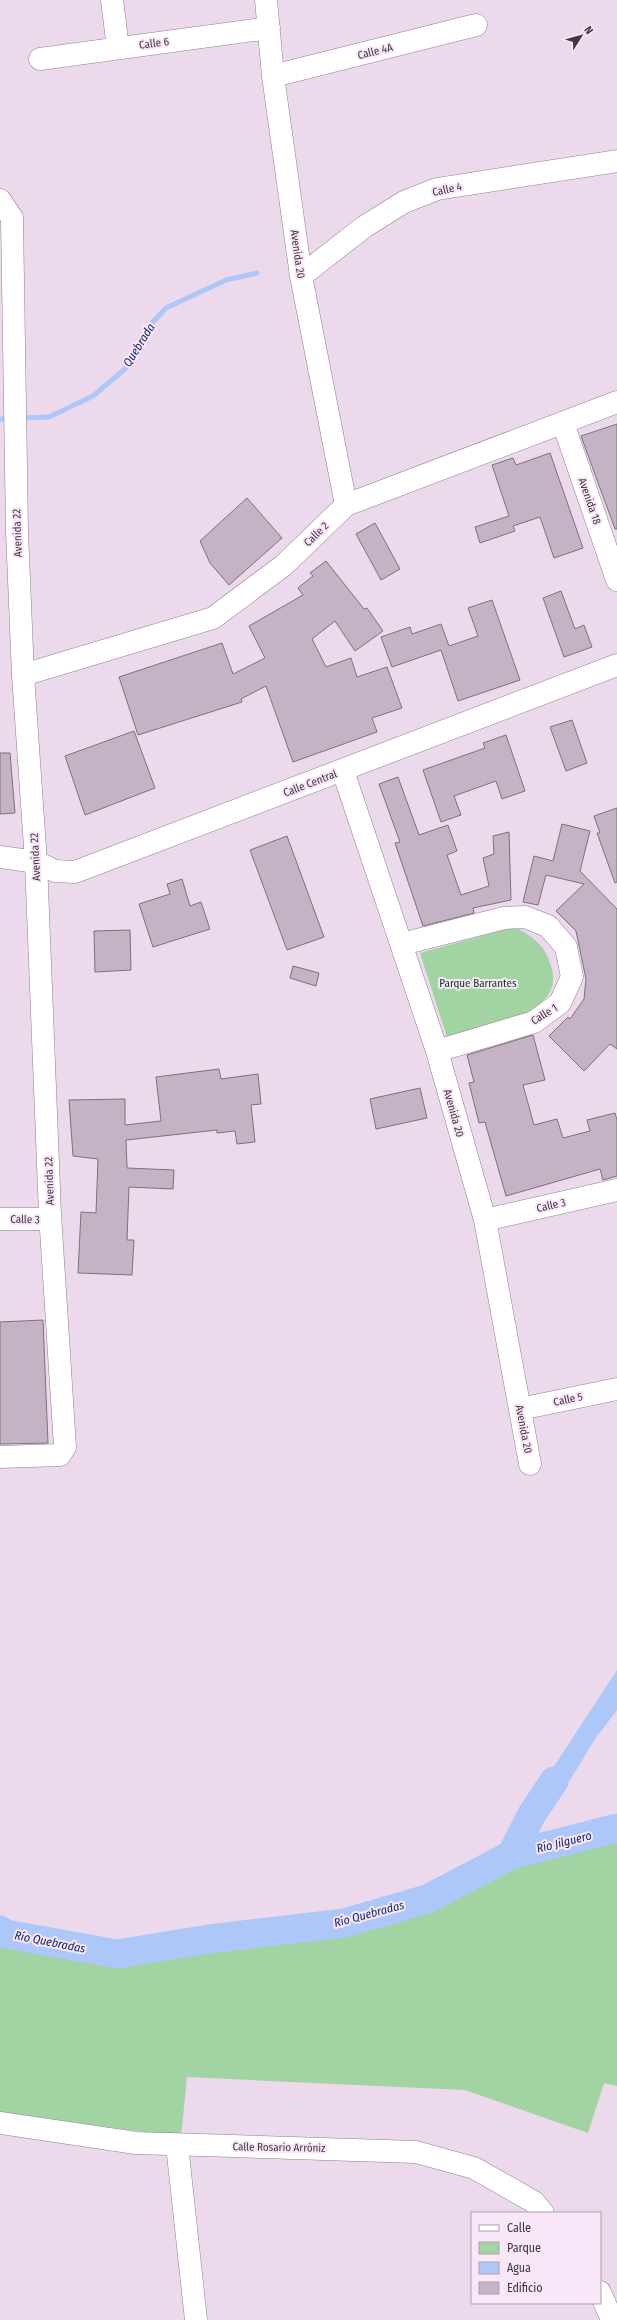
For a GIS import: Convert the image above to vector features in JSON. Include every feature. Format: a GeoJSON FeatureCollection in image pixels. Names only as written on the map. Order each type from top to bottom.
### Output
{"type":"FeatureCollection","features":[{"type":"Feature","properties":{"kind":"street"},"geometry":{"type":"LineString","coordinates":[[112,0],[118,48]]}},
{"type":"Feature","properties":{"kind":"street","name":"Avenida 20"},"geometry":{"type":"LineString","coordinates":[[266,0],[273,76],[301,276],[346,505]]}},
{"type":"Feature","properties":{"kind":"street","name":"Calle 4A"},"geometry":{"type":"LineString","coordinates":[[273,76],[476,25]]}},
{"type":"Feature","properties":{"kind":"street","name":"Calle 6"},"geometry":{"type":"LineString","coordinates":[[40,58],[269,28]]}},
{"type":"Feature","properties":{"kind":"street","name":"Calle 4"},"geometry":{"type":"LineString","coordinates":[[301,276],[364,227],[404,202],[437,189],[617,161]]}},
{"type":"Feature","properties":{"kind":"street","name":"Avenida 22"},"geometry":{"type":"LineString","coordinates":[[0,1457],[60,1455],[65,1447],[50,1219],[36,862],[23,675],[8,538],[12,218],[1,200]]}},
{"type":"Feature","properties":{"kind":"street","name":"Calle 2"},"geometry":{"type":"LineString","coordinates":[[23,675],[213,618],[284,565],[346,505],[617,402]]}},
{"type":"Feature","properties":{"kind":"street","name":"Avenida 18"},"geometry":{"type":"LineString","coordinates":[[563,423],[617,580]]}},
{"type":"Feature","properties":{"kind":"street","name":"Calle Central"},"geometry":{"type":"LineString","coordinates":[[0,857],[36,862],[56,871],[75,872],[343,771],[617,665]]}},
{"type":"Feature","properties":{"kind":"street","name":"Avenida 20"},"geometry":{"type":"LineString","coordinates":[[343,771],[437,1052],[485,1220],[530,1464]]}},
{"type":"Feature","properties":{"kind":"street","name":"Calle 1"},"geometry":{"type":"LineString","coordinates":[[402,944],[504,918],[525,917],[548,926],[566,947],[572,977],[560,1003],[534,1022],[437,1052]]}},
{"type":"Feature","properties":{"kind":"street","name":"Calle 3"},"geometry":{"type":"LineString","coordinates":[[485,1220],[617,1190]]}},
{"type":"Feature","properties":{"kind":"street","name":"Calle 3"},"geometry":{"type":"LineString","coordinates":[[0,1219],[50,1219]]}},
{"type":"Feature","properties":{"kind":"street","name":"Calle 5"},"geometry":{"type":"LineString","coordinates":[[520,1409],[617,1389]]}},
{"type":"Feature","properties":{"kind":"street","name":"Calle Rosario Arróniz"},"geometry":{"type":"LineString","coordinates":[[0,2122],[136,2143],[307,2147],[416,2152],[474,2168],[534,2202],[541,2212]]}},
{"type":"Feature","properties":{"kind":"street"},"geometry":{"type":"LineString","coordinates":[[177,2145],[196,2320]]}},
{"type":"Feature","properties":{"kind":"street"},"geometry":{"type":"LineString","coordinates":[[607,2297],[612,2320]]}},
{"type":"Feature","properties":{"kind":"green space","name":"Parque Barrantes"},"geometry":{"type":"Polygon","coordinates":[[[515,927],[529,935],[543,948],[549,961],[552,969],[552,985],[545,999],[533,1009],[516,1018],[447,1037],[420,953],[515,927]]]}},
{"type":"Feature","properties":{"kind":"green space"},"geometry":{"type":"Polygon","coordinates":[[[617,1828],[617,2086],[604,2083],[588,2133],[465,2090],[187,2077],[181,2137],[0,2112],[0,1930],[6,1934],[117,1954],[209,1939],[345,1923],[427,1899],[511,1855],[617,1828]]]}},
{"type":"Feature","properties":{"kind":"water"},"geometry":{"type":"Polygon","coordinates":[[[617,1670],[617,1710],[595,1739],[553,1808],[532,1814],[534,1797],[617,1670]]]}},
{"type":"Feature","properties":{"kind":"building"},"geometry":{"type":"Polygon","coordinates":[[[617,424],[617,529],[615,529],[581,436],[617,424]]]}},
{"type":"Feature","properties":{"kind":"building"},"geometry":{"type":"Polygon","coordinates":[[[550,453],[583,548],[554,558],[540,517],[513,526],[515,531],[480,543],[475,527],[509,516],[492,465],[513,458],[516,465],[550,453]]]}},
{"type":"Feature","properties":{"kind":"building"},"geometry":{"type":"Polygon","coordinates":[[[247,498],[282,538],[229,585],[210,563],[200,541],[247,498]]]}},
{"type":"Feature","properties":{"kind":"building"},"geometry":{"type":"Polygon","coordinates":[[[375,523],[400,569],[381,580],[356,534],[375,523]]]}},
{"type":"Feature","properties":{"kind":"building"},"geometry":{"type":"Polygon","coordinates":[[[326,561],[364,609],[367,608],[383,631],[355,651],[335,621],[312,639],[326,667],[351,658],[357,677],[387,667],[402,708],[372,718],[377,732],[293,762],[266,686],[241,699],[242,702],[138,735],[119,677],[222,643],[233,674],[265,658],[249,626],[303,595],[298,588],[313,576],[310,573],[326,561]]]}},
{"type":"Feature","properties":{"kind":"building"},"geometry":{"type":"Polygon","coordinates":[[[561,591],[575,629],[584,625],[592,647],[564,657],[543,598],[561,591]]]}},
{"type":"Feature","properties":{"kind":"building"},"geometry":{"type":"Polygon","coordinates":[[[492,600],[520,680],[458,701],[441,650],[392,667],[381,637],[410,627],[412,634],[441,624],[449,646],[478,636],[468,608],[492,600]]]}},
{"type":"Feature","properties":{"kind":"building"},"geometry":{"type":"Polygon","coordinates":[[[572,720],[587,763],[566,771],[550,727],[572,720]]]}},
{"type":"Feature","properties":{"kind":"building"},"geometry":{"type":"Polygon","coordinates":[[[134,731],[155,788],[85,815],[65,756],[134,731]]]}},
{"type":"Feature","properties":{"kind":"building"},"geometry":{"type":"Polygon","coordinates":[[[506,735],[525,791],[502,799],[496,781],[454,796],[461,815],[441,822],[423,770],[485,748],[483,743],[506,735]]]}},
{"type":"Feature","properties":{"kind":"building"},"geometry":{"type":"Polygon","coordinates":[[[0,753],[10,753],[15,813],[0,814],[0,753]]]}},
{"type":"Feature","properties":{"kind":"building"},"geometry":{"type":"Polygon","coordinates":[[[398,777],[419,835],[448,825],[457,851],[447,855],[461,895],[489,886],[483,858],[494,854],[493,836],[509,832],[511,900],[473,908],[474,913],[423,926],[395,843],[400,842],[379,784],[398,777]]]}},
{"type":"Feature","properties":{"kind":"building"},"geometry":{"type":"Polygon","coordinates":[[[617,808],[617,882],[615,883],[597,833],[600,833],[594,816],[617,808]]]}},
{"type":"Feature","properties":{"kind":"building"},"geometry":{"type":"Polygon","coordinates":[[[562,824],[590,831],[580,871],[617,909],[617,1049],[610,1044],[584,1071],[549,1036],[568,1017],[570,1019],[584,999],[586,979],[576,931],[556,911],[584,884],[546,875],[538,905],[523,902],[534,856],[553,861],[562,824]]]}},
{"type":"Feature","properties":{"kind":"building"},"geometry":{"type":"Polygon","coordinates":[[[287,836],[324,937],[287,950],[250,850],[287,836]]]}},
{"type":"Feature","properties":{"kind":"building"},"geometry":{"type":"Polygon","coordinates":[[[182,879],[190,906],[201,902],[210,929],[153,947],[139,904],[170,894],[167,884],[182,879]]]}},
{"type":"Feature","properties":{"kind":"building"},"geometry":{"type":"Polygon","coordinates":[[[130,930],[131,970],[95,972],[94,931],[130,930]]]}},
{"type":"Feature","properties":{"kind":"building"},"geometry":{"type":"Polygon","coordinates":[[[293,966],[319,973],[316,986],[290,978],[293,966]]]}},
{"type":"Feature","properties":{"kind":"building"},"geometry":{"type":"Polygon","coordinates":[[[533,1035],[545,1080],[523,1085],[534,1125],[557,1119],[563,1138],[590,1131],[587,1120],[615,1113],[617,1120],[617,1176],[603,1180],[600,1169],[506,1196],[485,1122],[479,1123],[469,1083],[474,1082],[467,1055],[533,1035]]]}},
{"type":"Feature","properties":{"kind":"building"},"geometry":{"type":"Polygon","coordinates":[[[219,1069],[221,1079],[258,1074],[261,1104],[251,1105],[255,1142],[237,1144],[235,1131],[217,1133],[217,1130],[126,1140],[127,1168],[174,1170],[173,1189],[129,1187],[127,1240],[134,1240],[132,1275],[78,1273],[81,1212],[96,1213],[98,1159],[73,1156],[69,1100],[125,1099],[125,1125],[161,1121],[156,1077],[219,1069]]]}},
{"type":"Feature","properties":{"kind":"building"},"geometry":{"type":"Polygon","coordinates":[[[420,1088],[427,1118],[376,1129],[370,1099],[420,1088]]]}},
{"type":"Feature","properties":{"kind":"building"},"geometry":{"type":"Polygon","coordinates":[[[43,1320],[48,1443],[0,1444],[0,1322],[43,1320]]]}},
{"type":"Feature","properties":{"kind":"waterway","name":"Quebrada"},"geometry":{"type":"LineString","coordinates":[[21,418],[49,417],[93,396],[126,368],[152,323],[166,308],[226,280],[257,273]]}},
{"type":"Feature","properties":{"kind":"waterway","name":"Quebrada"},"geometry":{"type":"LineString","coordinates":[[0,419],[11,419]]}},
{"type":"Feature","properties":{"kind":"waterway","name":"Río Quebradas"},"geometry":{"type":"LineString","coordinates":[[0,1930],[6,1934],[117,1954],[209,1939],[345,1923],[427,1899],[511,1855],[532,1814],[554,1781]]}},
{"type":"Feature","properties":{"kind":"waterway","name":"Río Jilguero"},"geometry":{"type":"LineString","coordinates":[[511,1855],[617,1828]]}}]}
